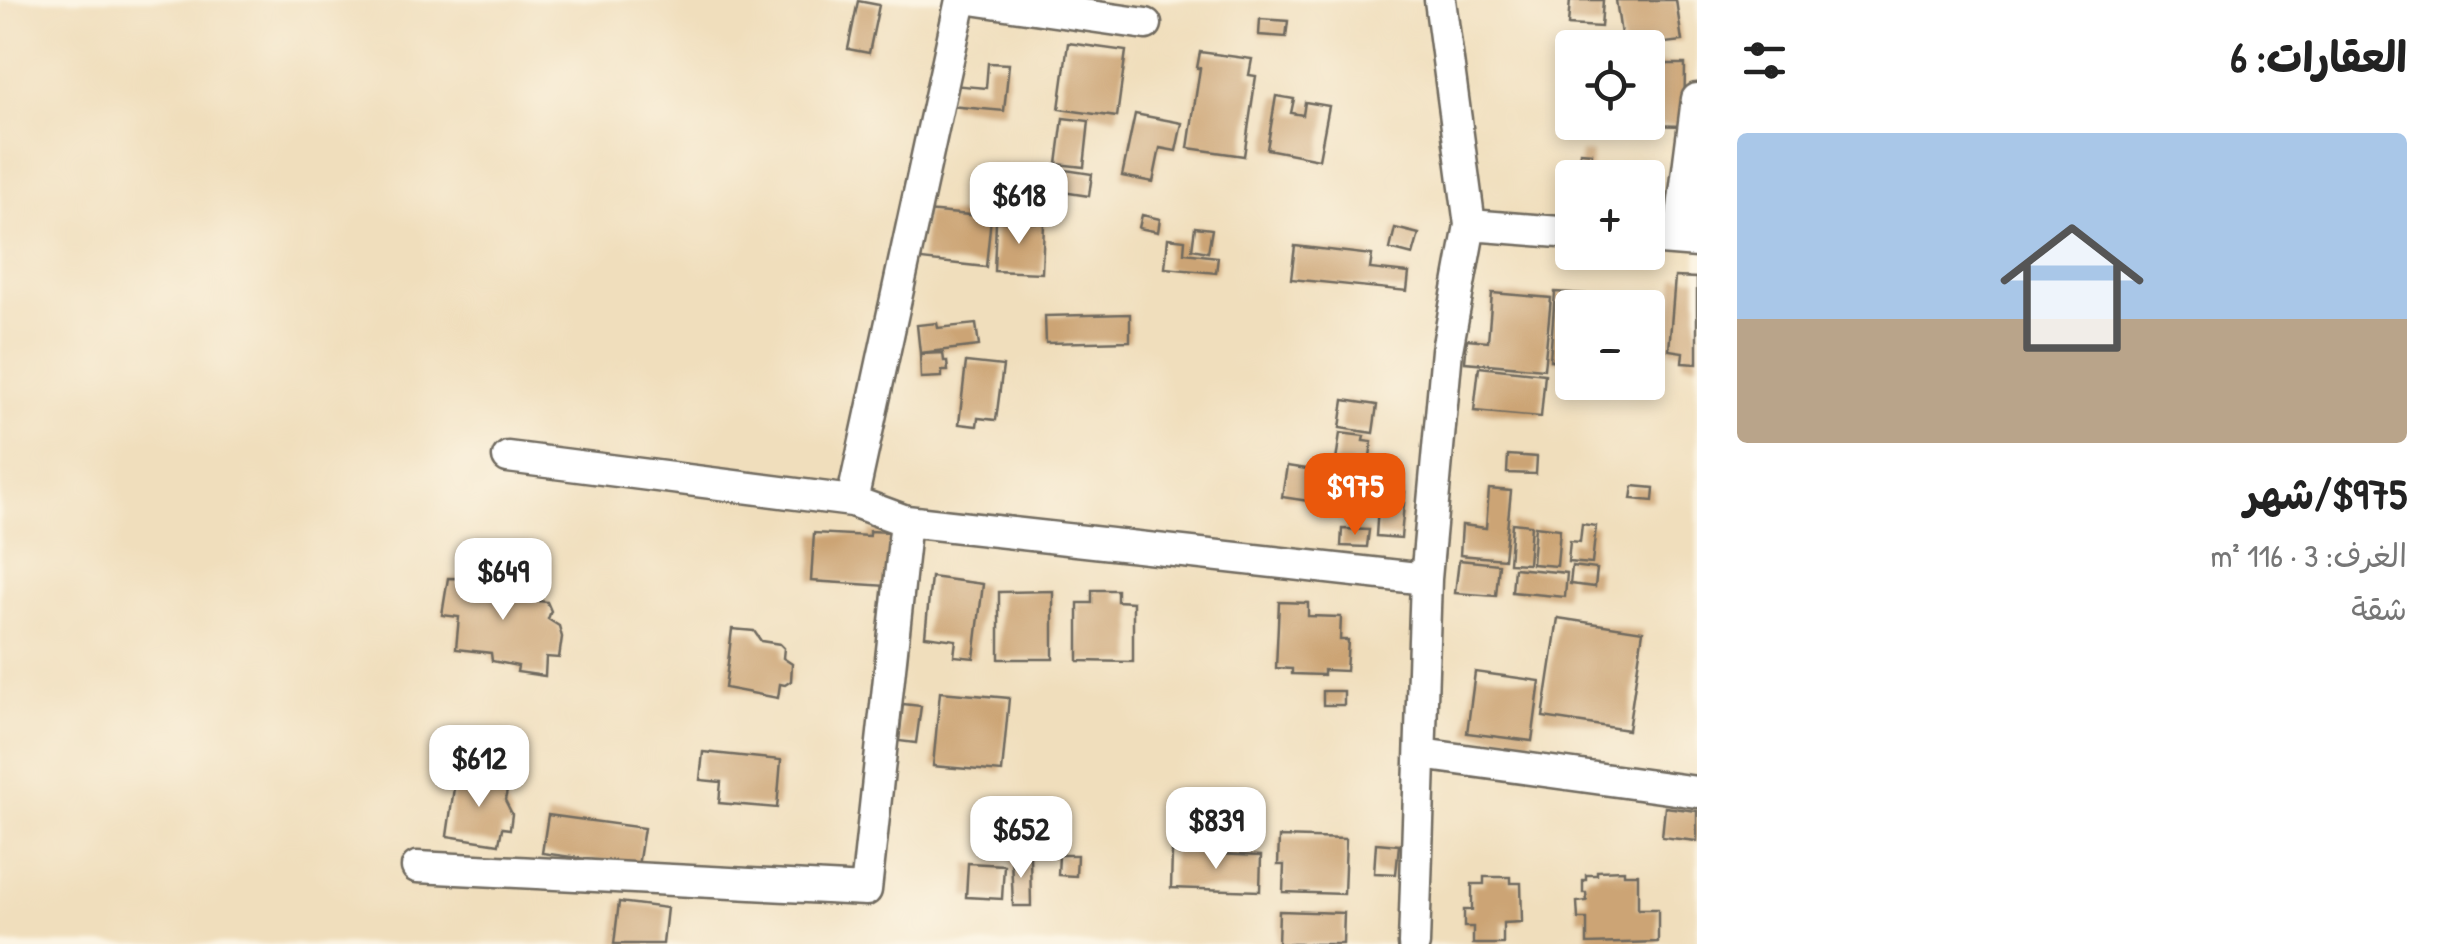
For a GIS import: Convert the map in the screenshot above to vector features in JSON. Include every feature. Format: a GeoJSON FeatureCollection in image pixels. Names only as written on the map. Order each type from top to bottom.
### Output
{"type":"FeatureCollection","features":[{"type":"Feature","properties":{"kind":"street"},"geometry":{"type":"LineString","coordinates":[[852,501],[961,0]]}},
{"type":"Feature","properties":{"kind":"street"},"geometry":{"type":"LineString","coordinates":[[978,0],[1146,24]]}},
{"type":"Feature","properties":{"kind":"street"},"geometry":{"type":"LineString","coordinates":[[1414,944],[1426,580],[1448,350],[1470,225],[1440,0]]}},
{"type":"Feature","properties":{"kind":"street"},"geometry":{"type":"LineString","coordinates":[[1688,241],[1697,99]]}},
{"type":"Feature","properties":{"kind":"street"},"geometry":{"type":"LineString","coordinates":[[1470,225],[1555,231]]}},
{"type":"Feature","properties":{"kind":"street"},"geometry":{"type":"LineString","coordinates":[[508,457],[852,501],[906,520],[1426,580]]}},
{"type":"Feature","properties":{"kind":"street"},"geometry":{"type":"LineString","coordinates":[[417,867],[866,890],[906,520]]}},
{"type":"Feature","properties":{"kind":"street"},"geometry":{"type":"LineString","coordinates":[[1421,754],[1697,792]]}},
{"type":"Feature","properties":{"kind":"building"},"geometry":{"type":"Polygon","coordinates":[[[1570,0],[1603,0],[1601,27],[1568,25],[1570,0]]]}},
{"type":"Feature","properties":{"kind":"building"},"geometry":{"type":"Polygon","coordinates":[[[1616,0],[1676,0],[1682,41],[1665,43],[1665,30],[1620,30],[1616,0]]]}},
{"type":"Feature","properties":{"kind":"building"},"geometry":{"type":"Polygon","coordinates":[[[858,1],[879,5],[869,53],[848,49],[858,1]]]}},
{"type":"Feature","properties":{"kind":"building"},"geometry":{"type":"Polygon","coordinates":[[[1260,19],[1288,21],[1286,37],[1259,35],[1260,19]]]}},
{"type":"Feature","properties":{"kind":"building"},"geometry":{"type":"Polygon","coordinates":[[[1068,43],[1126,51],[1117,117],[1059,109],[1068,43]]]}},
{"type":"Feature","properties":{"kind":"building"},"geometry":{"type":"Polygon","coordinates":[[[1200,52],[1252,59],[1249,75],[1256,76],[1244,156],[1188,148],[1200,52]]]}},
{"type":"Feature","properties":{"kind":"building"},"geometry":{"type":"Polygon","coordinates":[[[988,63],[1009,64],[1004,111],[950,106],[952,85],[986,88],[988,63]]]}},
{"type":"Feature","properties":{"kind":"building"},"geometry":{"type":"Polygon","coordinates":[[[1665,64],[1685,64],[1684,126],[1665,125],[1665,64]]]}},
{"type":"Feature","properties":{"kind":"building"},"geometry":{"type":"Polygon","coordinates":[[[1276,96],[1294,99],[1291,113],[1303,115],[1305,102],[1329,106],[1319,159],[1267,149],[1276,96]]]}},
{"type":"Feature","properties":{"kind":"building"},"geometry":{"type":"Polygon","coordinates":[[[1135,114],[1182,123],[1176,151],[1160,148],[1153,182],[1122,176],[1135,114]]]}},
{"type":"Feature","properties":{"kind":"building"},"geometry":{"type":"Polygon","coordinates":[[[1063,118],[1089,121],[1084,167],[1057,164],[1063,118]]]}},
{"type":"Feature","properties":{"kind":"building"},"geometry":{"type":"Polygon","coordinates":[[[1580,152],[1592,153],[1592,160],[1579,160],[1580,152]]]}},
{"type":"Feature","properties":{"kind":"building"},"geometry":{"type":"Polygon","coordinates":[[[1059,169],[1092,174],[1089,196],[1056,191],[1059,169]]]}},
{"type":"Feature","properties":{"kind":"building"},"geometry":{"type":"Polygon","coordinates":[[[926,211],[991,217],[986,267],[921,260],[926,211]]]}},
{"type":"Feature","properties":{"kind":"building"},"geometry":{"type":"Polygon","coordinates":[[[1142,215],[1160,219],[1158,232],[1139,228],[1142,215]]]}},
{"type":"Feature","properties":{"kind":"building"},"geometry":{"type":"Polygon","coordinates":[[[996,221],[1044,223],[1042,273],[994,271],[996,221]]]}},
{"type":"Feature","properties":{"kind":"building"},"geometry":{"type":"Polygon","coordinates":[[[1195,227],[1212,229],[1208,252],[1192,249],[1195,227]]]}},
{"type":"Feature","properties":{"kind":"building"},"geometry":{"type":"Polygon","coordinates":[[[1395,228],[1419,234],[1413,255],[1390,249],[1395,228]]]}},
{"type":"Feature","properties":{"kind":"building"},"geometry":{"type":"Polygon","coordinates":[[[1168,238],[1185,240],[1184,253],[1218,257],[1216,273],[1165,268],[1168,238]]]}},
{"type":"Feature","properties":{"kind":"building"},"geometry":{"type":"Polygon","coordinates":[[[1295,246],[1372,255],[1370,269],[1409,273],[1407,291],[1291,279],[1295,246]]]}},
{"type":"Feature","properties":{"kind":"building"},"geometry":{"type":"Polygon","coordinates":[[[1675,277],[1697,278],[1697,364],[1682,363],[1683,352],[1669,350],[1675,277]]]}},
{"type":"Feature","properties":{"kind":"building"},"geometry":{"type":"Polygon","coordinates":[[[1555,292],[1555,360],[1550,360],[1555,292]]]}},
{"type":"Feature","properties":{"kind":"building"},"geometry":{"type":"Polygon","coordinates":[[[1492,293],[1551,298],[1544,369],[1465,362],[1467,339],[1488,341],[1492,293]]]}},
{"type":"Feature","properties":{"kind":"building"},"geometry":{"type":"Polygon","coordinates":[[[1130,314],[1130,341],[1046,343],[1045,316],[1130,314]]]}},
{"type":"Feature","properties":{"kind":"building"},"geometry":{"type":"Polygon","coordinates":[[[937,323],[938,328],[976,324],[979,346],[920,353],[917,325],[937,323]]]}},
{"type":"Feature","properties":{"kind":"building"},"geometry":{"type":"Polygon","coordinates":[[[943,353],[948,371],[942,371],[942,377],[921,378],[920,354],[943,353]]]}},
{"type":"Feature","properties":{"kind":"building"},"geometry":{"type":"Polygon","coordinates":[[[966,362],[1003,366],[996,420],[978,418],[977,426],[959,424],[966,362]]]}},
{"type":"Feature","properties":{"kind":"building"},"geometry":{"type":"Polygon","coordinates":[[[1479,367],[1545,374],[1541,417],[1474,411],[1479,367]]]}},
{"type":"Feature","properties":{"kind":"building"},"geometry":{"type":"Polygon","coordinates":[[[1344,400],[1377,405],[1373,433],[1340,428],[1344,400]]]}},
{"type":"Feature","properties":{"kind":"building"},"geometry":{"type":"Polygon","coordinates":[[[1340,433],[1364,436],[1363,441],[1372,442],[1369,464],[1352,461],[1350,470],[1335,468],[1340,433]]]}},
{"type":"Feature","properties":{"kind":"building"},"geometry":{"type":"Polygon","coordinates":[[[1508,455],[1537,457],[1536,474],[1507,473],[1508,455]]]}},
{"type":"Feature","properties":{"kind":"building"},"geometry":{"type":"Polygon","coordinates":[[[1287,466],[1353,476],[1348,507],[1282,497],[1287,466]]]}},
{"type":"Feature","properties":{"kind":"building"},"geometry":{"type":"Polygon","coordinates":[[[1383,468],[1398,469],[1397,487],[1382,486],[1383,468]]]}},
{"type":"Feature","properties":{"kind":"building"},"geometry":{"type":"Polygon","coordinates":[[[1633,486],[1654,488],[1653,501],[1631,499],[1633,486]]]}},
{"type":"Feature","properties":{"kind":"building"},"geometry":{"type":"Polygon","coordinates":[[[1489,489],[1511,491],[1504,559],[1460,555],[1462,525],[1486,528],[1489,489]]]}},
{"type":"Feature","properties":{"kind":"building"},"geometry":{"type":"Polygon","coordinates":[[[1379,490],[1405,492],[1401,538],[1376,536],[1379,490]]]}},
{"type":"Feature","properties":{"kind":"building"},"geometry":{"type":"Polygon","coordinates":[[[1512,523],[1531,525],[1528,564],[1509,563],[1512,523]]]}},
{"type":"Feature","properties":{"kind":"building"},"geometry":{"type":"Polygon","coordinates":[[[1582,524],[1596,526],[1592,564],[1568,562],[1570,541],[1580,542],[1582,524]]]}},
{"type":"Feature","properties":{"kind":"building"},"geometry":{"type":"Polygon","coordinates":[[[1535,526],[1560,529],[1557,566],[1532,564],[1535,526]]]}},
{"type":"Feature","properties":{"kind":"building"},"geometry":{"type":"Polygon","coordinates":[[[1342,529],[1369,530],[1367,547],[1341,546],[1342,529]]]}},
{"type":"Feature","properties":{"kind":"building"},"geometry":{"type":"Polygon","coordinates":[[[869,531],[891,532],[887,586],[811,581],[814,533],[869,536],[869,531]]]}},
{"type":"Feature","properties":{"kind":"building"},"geometry":{"type":"Polygon","coordinates":[[[1459,560],[1499,564],[1496,596],[1455,593],[1459,560]]]}},
{"type":"Feature","properties":{"kind":"building"},"geometry":{"type":"Polygon","coordinates":[[[1572,566],[1597,569],[1595,587],[1570,584],[1572,566]]]}},
{"type":"Feature","properties":{"kind":"building"},"geometry":{"type":"Polygon","coordinates":[[[1514,568],[1567,573],[1565,597],[1512,592],[1514,568]]]}},
{"type":"Feature","properties":{"kind":"building"},"geometry":{"type":"Polygon","coordinates":[[[931,577],[983,584],[974,658],[954,656],[956,640],[925,636],[931,577]]]}},
{"type":"Feature","properties":{"kind":"building"},"geometry":{"type":"Polygon","coordinates":[[[448,578],[491,579],[499,588],[506,581],[516,581],[526,586],[528,600],[547,602],[551,611],[548,619],[559,626],[562,637],[559,658],[546,657],[545,676],[517,672],[518,666],[492,661],[491,653],[456,649],[459,617],[442,615],[448,578]]]}},
{"type":"Feature","properties":{"kind":"building"},"geometry":{"type":"Polygon","coordinates":[[[1092,590],[1117,590],[1117,601],[1133,602],[1133,662],[1078,661],[1078,603],[1092,603],[1092,590]]]}},
{"type":"Feature","properties":{"kind":"building"},"geometry":{"type":"Polygon","coordinates":[[[1053,591],[1053,659],[999,659],[999,592],[1053,591]]]}},
{"type":"Feature","properties":{"kind":"building"},"geometry":{"type":"Polygon","coordinates":[[[1279,602],[1308,603],[1308,616],[1341,617],[1340,640],[1348,640],[1346,671],[1292,674],[1292,669],[1276,668],[1279,602]]]}},
{"type":"Feature","properties":{"kind":"building"},"geometry":{"type":"Polygon","coordinates":[[[1558,618],[1643,631],[1628,730],[1543,717],[1558,618]]]}},
{"type":"Feature","properties":{"kind":"building"},"geometry":{"type":"Polygon","coordinates":[[[732,629],[754,631],[761,641],[784,648],[783,658],[792,664],[791,681],[780,684],[778,698],[725,688],[732,629]]]}},
{"type":"Feature","properties":{"kind":"building"},"geometry":{"type":"Polygon","coordinates":[[[1475,672],[1540,681],[1532,741],[1467,733],[1475,672]]]}},
{"type":"Feature","properties":{"kind":"building"},"geometry":{"type":"Polygon","coordinates":[[[1323,691],[1344,691],[1344,705],[1323,705],[1323,691]]]}},
{"type":"Feature","properties":{"kind":"building"},"geometry":{"type":"Polygon","coordinates":[[[940,692],[1009,698],[1002,772],[933,766],[940,692]]]}},
{"type":"Feature","properties":{"kind":"building"},"geometry":{"type":"Polygon","coordinates":[[[903,704],[921,706],[916,743],[899,741],[903,704]]]}},
{"type":"Feature","properties":{"kind":"building"},"geometry":{"type":"Polygon","coordinates":[[[703,752],[781,760],[777,808],[719,803],[721,782],[700,780],[703,752]]]}},
{"type":"Feature","properties":{"kind":"building"},"geometry":{"type":"Polygon","coordinates":[[[480,770],[489,784],[507,791],[505,800],[512,814],[510,829],[502,828],[499,844],[447,836],[455,781],[467,782],[480,770]]]}},
{"type":"Feature","properties":{"kind":"building"},"geometry":{"type":"Polygon","coordinates":[[[1665,807],[1697,811],[1697,841],[1662,837],[1665,807]]]}},
{"type":"Feature","properties":{"kind":"building"},"geometry":{"type":"Polygon","coordinates":[[[548,815],[644,828],[638,866],[542,853],[548,815]]]}},
{"type":"Feature","properties":{"kind":"building"},"geometry":{"type":"Polygon","coordinates":[[[1279,837],[1346,839],[1344,894],[1283,892],[1284,865],[1278,865],[1279,837]]]}},
{"type":"Feature","properties":{"kind":"building"},"geometry":{"type":"Polygon","coordinates":[[[1376,843],[1399,845],[1396,874],[1374,873],[1376,843]]]}},
{"type":"Feature","properties":{"kind":"building"},"geometry":{"type":"Polygon","coordinates":[[[1172,852],[1261,856],[1260,891],[1171,888],[1172,852]]]}},
{"type":"Feature","properties":{"kind":"building"},"geometry":{"type":"Polygon","coordinates":[[[1030,855],[1031,906],[1013,906],[1011,856],[1030,855]]]}},
{"type":"Feature","properties":{"kind":"building"},"geometry":{"type":"Polygon","coordinates":[[[1059,855],[1077,855],[1076,876],[1058,875],[1059,855]]]}},
{"type":"Feature","properties":{"kind":"building"},"geometry":{"type":"Polygon","coordinates":[[[968,863],[1004,865],[1002,899],[966,897],[968,863]]]}},
{"type":"Feature","properties":{"kind":"building"},"geometry":{"type":"Polygon","coordinates":[[[1624,870],[1624,874],[1638,874],[1638,909],[1658,909],[1658,942],[1587,944],[1587,919],[1578,919],[1577,902],[1587,901],[1583,880],[1586,875],[1597,875],[1597,871],[1624,870]]]}},
{"type":"Feature","properties":{"kind":"building"},"geometry":{"type":"Polygon","coordinates":[[[1484,877],[1510,877],[1510,883],[1521,883],[1522,922],[1503,923],[1503,944],[1473,944],[1473,927],[1464,927],[1464,910],[1472,910],[1472,884],[1484,884],[1484,877]]]}},
{"type":"Feature","properties":{"kind":"building"},"geometry":{"type":"Polygon","coordinates":[[[619,902],[667,908],[663,944],[614,944],[619,902]]]}},
{"type":"Feature","properties":{"kind":"building"},"geometry":{"type":"Polygon","coordinates":[[[1279,911],[1344,913],[1343,944],[1278,944],[1279,911]]]}}]}
